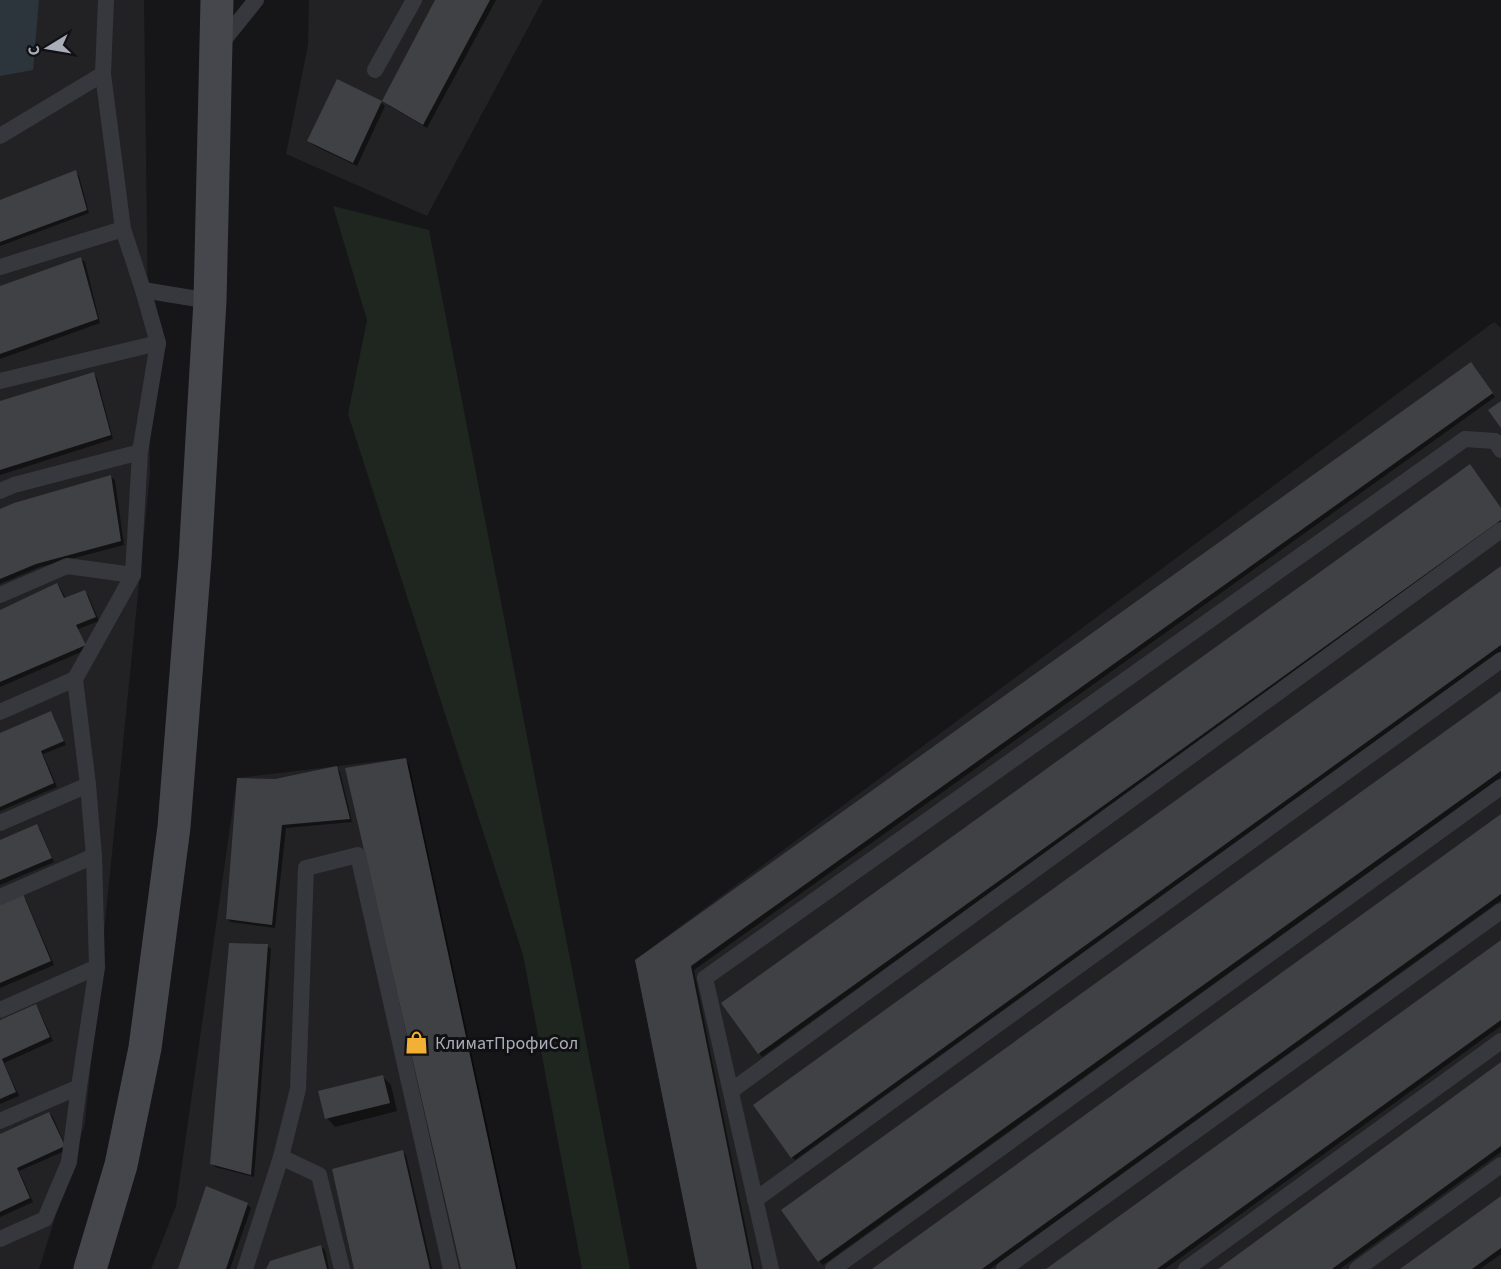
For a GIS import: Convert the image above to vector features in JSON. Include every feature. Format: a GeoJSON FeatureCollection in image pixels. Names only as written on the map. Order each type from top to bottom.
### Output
{"type":"FeatureCollection","features":[{"type":"Feature","properties":{"kind":"main road"},"geometry":{"type":"LineString","coordinates":[[90,1269],[121,1165],[145,1048],[174,827],[195,559],[210,301],[217,0]]}},
{"type":"Feature","properties":{"kind":"lane"},"geometry":{"type":"LineString","coordinates":[[0,1239],[45,1220],[69,1162],[97,967],[94,856],[75,679],[133,575],[140,452],[158,343],[123,229],[103,74],[106,0]]}},
{"type":"Feature","properties":{"kind":"lane"},"geometry":{"type":"LineString","coordinates":[[216,49],[256,0]]}},
{"type":"Feature","properties":{"kind":"lane"},"geometry":{"type":"LineString","coordinates":[[375,70],[414,0]]}},
{"type":"Feature","properties":{"kind":"lane"},"geometry":{"type":"LineString","coordinates":[[0,136],[103,74]]}},
{"type":"Feature","properties":{"kind":"lane"},"geometry":{"type":"LineString","coordinates":[[0,119],[18,125]]}},
{"type":"Feature","properties":{"kind":"lane"},"geometry":{"type":"LineString","coordinates":[[0,267],[123,229]]}},
{"type":"Feature","properties":{"kind":"lane"},"geometry":{"type":"LineString","coordinates":[[143,290],[210,301]]}},
{"type":"Feature","properties":{"kind":"lane"},"geometry":{"type":"LineString","coordinates":[[0,381],[158,343]]}},
{"type":"Feature","properties":{"kind":"lane"},"geometry":{"type":"LineString","coordinates":[[771,1269],[705,978],[1465,439],[1495,441],[1501,450]]}},
{"type":"Feature","properties":{"kind":"lane"},"geometry":{"type":"LineString","coordinates":[[0,491],[14,485],[140,452]]}},
{"type":"Feature","properties":{"kind":"lane"},"geometry":{"type":"LineString","coordinates":[[731,1091],[1501,530]]}},
{"type":"Feature","properties":{"kind":"lane"},"geometry":{"type":"LineString","coordinates":[[0,595],[67,566],[133,575]]}},
{"type":"Feature","properties":{"kind":"lane"},"geometry":{"type":"LineString","coordinates":[[756,1200],[1501,660]]}},
{"type":"Feature","properties":{"kind":"lane"},"geometry":{"type":"LineString","coordinates":[[0,712],[75,679]]}},
{"type":"Feature","properties":{"kind":"lane"},"geometry":{"type":"LineString","coordinates":[[0,823],[88,785]]}},
{"type":"Feature","properties":{"kind":"lane"},"geometry":{"type":"LineString","coordinates":[[833,1269],[1501,787]]}},
{"type":"Feature","properties":{"kind":"lane"},"geometry":{"type":"LineString","coordinates":[[245,1269],[281,1157],[298,1089],[306,868],[358,855],[451,1269]]}},
{"type":"Feature","properties":{"kind":"lane"},"geometry":{"type":"LineString","coordinates":[[0,897],[94,856]]}},
{"type":"Feature","properties":{"kind":"lane"},"geometry":{"type":"LineString","coordinates":[[1004,1269],[1501,911]]}},
{"type":"Feature","properties":{"kind":"lane"},"geometry":{"type":"LineString","coordinates":[[0,1010],[97,967]]}},
{"type":"Feature","properties":{"kind":"lane"},"geometry":{"type":"LineString","coordinates":[[1186,1269],[1501,1041]]}},
{"type":"Feature","properties":{"kind":"lane"},"geometry":{"type":"LineString","coordinates":[[0,1121],[79,1087]]}},
{"type":"Feature","properties":{"kind":"lane"},"geometry":{"type":"LineString","coordinates":[[281,1157],[319,1174],[342,1269]]}},
{"type":"Feature","properties":{"kind":"lane"},"geometry":{"type":"LineString","coordinates":[[1358,1269],[1501,1165]]}},
{"type":"Feature","properties":{"kind":"shaded area"},"geometry":{"type":"Polygon","coordinates":[[[0,0],[144,0],[150,474],[85,1123],[39,1269],[0,1269],[0,0]]]}},
{"type":"Feature","properties":{"kind":"shaded area"},"geometry":{"type":"Polygon","coordinates":[[[0,0],[39,0],[33,70],[0,76],[0,0]]]}},
{"type":"Feature","properties":{"kind":"shaded area"},"geometry":{"type":"Polygon","coordinates":[[[309,0],[543,0],[427,216],[286,154],[308,45],[309,0]]]}},
{"type":"Feature","properties":{"kind":"shaded area"},"geometry":{"type":"Polygon","coordinates":[[[333,206],[429,230],[630,1269],[582,1269],[523,955],[348,414],[367,320],[333,206]]]}},
{"type":"Feature","properties":{"kind":"shaded area"},"geometry":{"type":"Polygon","coordinates":[[[1494,322],[1501,328],[1501,1269],[697,1269],[635,960],[1494,322]]]}},
{"type":"Feature","properties":{"kind":"shaded area"},"geometry":{"type":"Polygon","coordinates":[[[406,758],[516,1269],[151,1269],[176,1206],[237,778],[406,758]]]}},
{"type":"Feature","properties":{"kind":"building"},"geometry":{"type":"Polygon","coordinates":[[[435,0],[490,0],[423,125],[382,101],[435,0]]]}},
{"type":"Feature","properties":{"kind":"building"},"geometry":{"type":"Polygon","coordinates":[[[337,79],[382,101],[353,163],[307,141],[337,79]]]}},
{"type":"Feature","properties":{"kind":"building"},"geometry":{"type":"Polygon","coordinates":[[[76,170],[87,210],[0,242],[0,200],[76,170]]]}},
{"type":"Feature","properties":{"kind":"building"},"geometry":{"type":"Polygon","coordinates":[[[81,257],[98,319],[0,354],[0,286],[81,257]]]}},
{"type":"Feature","properties":{"kind":"building"},"geometry":{"type":"Polygon","coordinates":[[[1471,362],[1493,393],[691,966],[752,1269],[697,1269],[635,960],[1471,362]]]}},
{"type":"Feature","properties":{"kind":"building"},"geometry":{"type":"Polygon","coordinates":[[[94,372],[111,435],[0,470],[0,401],[94,372]]]}},
{"type":"Feature","properties":{"kind":"building"},"geometry":{"type":"Polygon","coordinates":[[[1501,401],[1501,428],[1488,410],[1501,401]]]}},
{"type":"Feature","properties":{"kind":"building"},"geometry":{"type":"Polygon","coordinates":[[[1470,464],[1501,508],[1501,520],[758,1054],[721,1003],[1470,464]]]}},
{"type":"Feature","properties":{"kind":"building"},"geometry":{"type":"Polygon","coordinates":[[[111,475],[121,541],[36,564],[0,579],[0,509],[111,475]]]}},
{"type":"Feature","properties":{"kind":"building"},"geometry":{"type":"Polygon","coordinates":[[[1501,566],[1501,645],[791,1158],[753,1105],[1501,566]]]}},
{"type":"Feature","properties":{"kind":"building"},"geometry":{"type":"Polygon","coordinates":[[[57,583],[64,598],[85,590],[96,617],[76,625],[86,645],[0,682],[0,610],[57,583]]]}},
{"type":"Feature","properties":{"kind":"building"},"geometry":{"type":"Polygon","coordinates":[[[1501,691],[1501,771],[818,1262],[781,1210],[1501,691]]]}},
{"type":"Feature","properties":{"kind":"building"},"geometry":{"type":"Polygon","coordinates":[[[51,711],[64,741],[41,751],[54,783],[0,807],[0,733],[51,711]]]}},
{"type":"Feature","properties":{"kind":"building"},"geometry":{"type":"Polygon","coordinates":[[[406,758],[516,1269],[461,1269],[345,768],[406,758]]]}},
{"type":"Feature","properties":{"kind":"building"},"geometry":{"type":"Polygon","coordinates":[[[337,766],[350,819],[282,825],[272,925],[226,919],[237,778],[275,779],[337,766]]]}},
{"type":"Feature","properties":{"kind":"building"},"geometry":{"type":"Polygon","coordinates":[[[1501,814],[1501,894],[982,1269],[872,1269],[1501,814]]]}},
{"type":"Feature","properties":{"kind":"building"},"geometry":{"type":"Polygon","coordinates":[[[37,824],[52,858],[0,880],[0,840],[37,824]]]}},
{"type":"Feature","properties":{"kind":"building"},"geometry":{"type":"Polygon","coordinates":[[[23,894],[51,961],[0,983],[0,904],[23,894]]]}},
{"type":"Feature","properties":{"kind":"building"},"geometry":{"type":"Polygon","coordinates":[[[1501,940],[1501,1020],[1157,1269],[1046,1269],[1501,940]]]}},
{"type":"Feature","properties":{"kind":"building"},"geometry":{"type":"Polygon","coordinates":[[[229,943],[268,944],[251,1175],[210,1164],[229,943]]]}},
{"type":"Feature","properties":{"kind":"building"},"geometry":{"type":"Polygon","coordinates":[[[36,1004],[50,1037],[2,1059],[16,1092],[0,1099],[0,1020],[36,1004]]]}},
{"type":"Feature","properties":{"kind":"building"},"geometry":{"type":"Polygon","coordinates":[[[1501,1062],[1501,1146],[1332,1269],[1218,1269],[1501,1062]]]}},
{"type":"Feature","properties":{"kind":"building"},"geometry":{"type":"Polygon","coordinates":[[[383,1075],[390,1103],[325,1119],[318,1091],[383,1075]]]}},
{"type":"Feature","properties":{"kind":"building"},"geometry":{"type":"Polygon","coordinates":[[[49,1112],[65,1146],[17,1168],[30,1198],[0,1212],[0,1134],[49,1112]]]}},
{"type":"Feature","properties":{"kind":"building"},"geometry":{"type":"Polygon","coordinates":[[[403,1150],[430,1269],[354,1269],[332,1169],[403,1150]]]}},
{"type":"Feature","properties":{"kind":"building"},"geometry":{"type":"Polygon","coordinates":[[[206,1186],[248,1203],[226,1269],[178,1269],[206,1186]]]}},
{"type":"Feature","properties":{"kind":"building"},"geometry":{"type":"Polygon","coordinates":[[[1501,1196],[1501,1248],[1472,1269],[1400,1269],[1501,1196]]]}},
{"type":"Feature","properties":{"kind":"building"},"geometry":{"type":"Polygon","coordinates":[[[321,1245],[327,1269],[266,1269],[270,1261],[321,1245]]]}},
{"type":"Feature","properties":{"kind":"place","name":"КлиматПрофиСол"},"geometry":{"type":"Point","coordinates":[417,1043]}}]}
